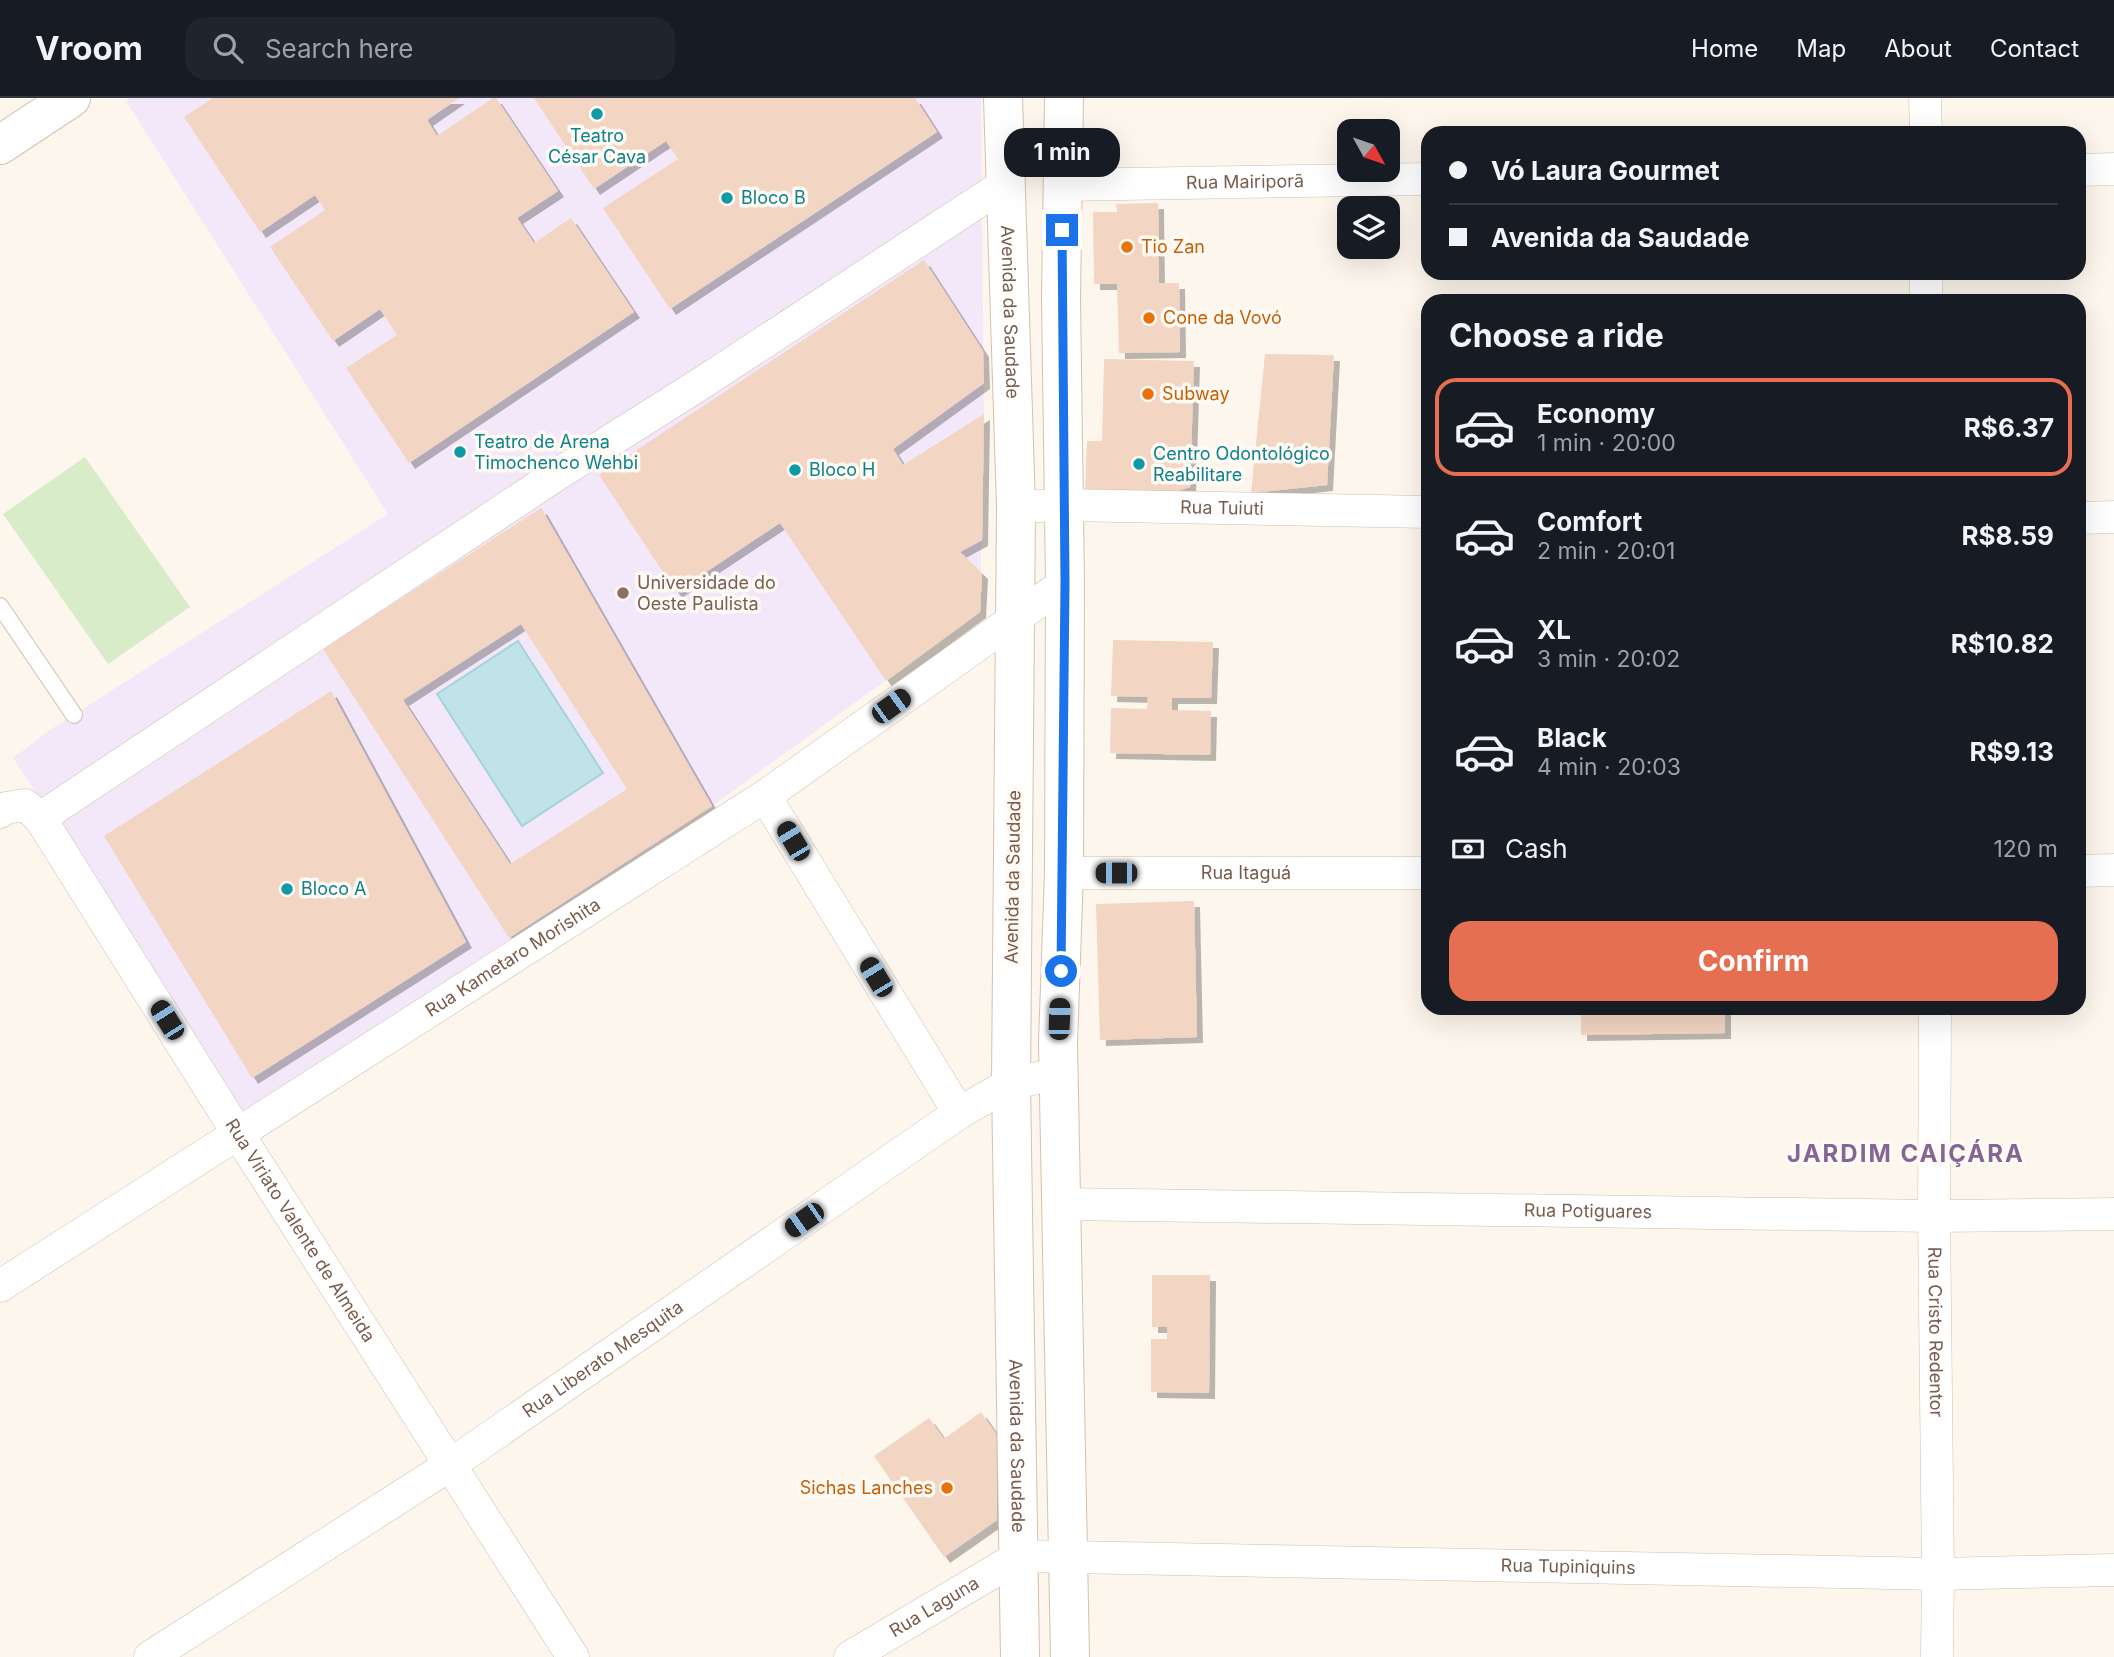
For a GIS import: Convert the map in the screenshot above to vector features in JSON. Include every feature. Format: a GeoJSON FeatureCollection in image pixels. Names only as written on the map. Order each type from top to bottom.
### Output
{"type":"FeatureCollection","features":[{"type":"Feature","properties":{"kind":"street"},"geometry":{"type":"LineString","coordinates":[[0,145],[71,98]]}},
{"type":"Feature","properties":{"kind":"street","name":"Avenida da Saudade"},"geometry":{"type":"LineString","coordinates":[[1003,98],[1016,507],[1011,1083],[1020,1657]]}},
{"type":"Feature","properties":{"kind":"street"},"geometry":{"type":"LineString","coordinates":[[1064,98],[1061,298],[1065,583],[1059,1074],[1070,1657]]}},
{"type":"Feature","properties":{"kind":"street"},"geometry":{"type":"LineString","coordinates":[[1926,98],[1926,126]]}},
{"type":"Feature","properties":{"kind":"street"},"geometry":{"type":"LineString","coordinates":[[2086,170],[2114,169]]}},
{"type":"Feature","properties":{"kind":"street","name":"Rua Mairiporã"},"geometry":{"type":"LineString","coordinates":[[1063,185],[1421,179]]}},
{"type":"Feature","properties":{"kind":"street"},"geometry":{"type":"LineString","coordinates":[[22,811],[708,379],[1005,184]]}},
{"type":"Feature","properties":{"kind":"street","name":"Rua Tuiuti"},"geometry":{"type":"LineString","coordinates":[[1016,507],[1064,505],[1421,512]]}},
{"type":"Feature","properties":{"kind":"street"},"geometry":{"type":"LineString","coordinates":[[2086,518],[2114,517]]}},
{"type":"Feature","properties":{"kind":"street","name":"Rua Kametaro Morishita"},"geometry":{"type":"LineString","coordinates":[[0,1286],[765,796],[1065,583]]}},
{"type":"Feature","properties":{"kind":"street"},"geometry":{"type":"LineString","coordinates":[[765,796],[959,1113]]}},
{"type":"Feature","properties":{"kind":"street","name":"Rua Viriato Valente de Almeida"},"geometry":{"type":"LineString","coordinates":[[22,811],[237,1132],[573,1657]]}},
{"type":"Feature","properties":{"kind":"street"},"geometry":{"type":"LineString","coordinates":[[2086,871],[2114,870]]}},
{"type":"Feature","properties":{"kind":"street","name":"Rua Itaguá"},"geometry":{"type":"LineString","coordinates":[[1063,873],[1421,873]]}},
{"type":"Feature","properties":{"kind":"street","name":"Rua Cristo Redentor"},"geometry":{"type":"LineString","coordinates":[[1935,1015],[1937,1657]]}},
{"type":"Feature","properties":{"kind":"street","name":"Rua Liberato Mesquita"},"geometry":{"type":"LineString","coordinates":[[150,1657],[450,1465],[959,1113],[1011,1083],[1059,1074]]}},
{"type":"Feature","properties":{"kind":"street","name":"Rua Potiguares"},"geometry":{"type":"LineString","coordinates":[[1061,1204],[1934,1216],[2114,1213]]}},
{"type":"Feature","properties":{"kind":"street","name":"Rua Tupiniquins"},"geometry":{"type":"LineString","coordinates":[[1020,1556],[1938,1574],[2114,1570]]}},
{"type":"Feature","properties":{"kind":"street","name":"Rua Laguna"},"geometry":{"type":"LineString","coordinates":[[850,1657],[1020,1556]]}},
{"type":"Feature","properties":{"kind":"lane"},"geometry":{"type":"LineString","coordinates":[[0,606],[74,715]]}},
{"type":"Feature","properties":{"kind":"shaded area","name":"Universidade do Oeste Paulista"},"geometry":{"type":"Polygon","coordinates":[[[129,98],[981,98],[984,414],[980,612],[712,806],[243,1115],[212,1062],[13,758],[53,728],[388,514],[126,101],[129,98]]]}},
{"type":"Feature","properties":{"kind":"green space"},"geometry":{"type":"Polygon","coordinates":[[[85,457],[190,607],[108,664],[3,514],[85,457]]]}},
{"type":"Feature","properties":{"kind":"water"},"geometry":{"type":"Polygon","coordinates":[[[518,641],[603,773],[522,826],[437,694],[518,641]]]}},
{"type":"Feature","properties":{"kind":"building"},"geometry":{"type":"Polygon","coordinates":[[[213,98],[459,98],[427,120],[437,136],[496,98],[558,191],[517,218],[534,243],[571,218],[634,312],[409,463],[346,368],[397,335],[380,309],[333,341],[270,247],[325,210],[315,195],[260,232],[184,117],[213,98]]]}},
{"type":"Feature","properties":{"kind":"building","name":"Bloco B"},"geometry":{"type":"Polygon","coordinates":[[[534,98],[915,98],[937,132],[670,309],[603,208],[678,159],[666,141],[594,189],[534,98]]]}},
{"type":"Feature","properties":{"kind":"building"},"geometry":{"type":"Polygon","coordinates":[[[1158,203],[1159,283],[1179,283],[1180,352],[1119,353],[1117,284],[1094,284],[1093,212],[1117,212],[1116,204],[1158,203]]]}},
{"type":"Feature","properties":{"kind":"building","name":"Bloco H"},"geometry":{"type":"Polygon","coordinates":[[[924,260],[983,351],[984,383],[893,449],[903,465],[984,414],[982,540],[960,552],[982,573],[980,612],[886,681],[780,523],[676,592],[599,475],[924,260]]]}},
{"type":"Feature","properties":{"kind":"building"},"geometry":{"type":"Polygon","coordinates":[[[1265,354],[1334,355],[1327,485],[1251,493],[1265,354]]]}},
{"type":"Feature","properties":{"kind":"building"},"geometry":{"type":"Polygon","coordinates":[[[1104,359],[1194,361],[1190,487],[1177,491],[1132,490],[1132,495],[1085,494],[1087,441],[1102,441],[1104,359]]]}},
{"type":"Feature","properties":{"kind":"building"},"geometry":{"type":"Polygon","coordinates":[[[541,508],[712,806],[509,938],[323,649],[541,508]],[[521,624],[403,700],[510,864],[627,789],[521,624]]]}},
{"type":"Feature","properties":{"kind":"building"},"geometry":{"type":"Polygon","coordinates":[[[1113,640],[1213,642],[1211,698],[1172,698],[1172,710],[1211,711],[1210,755],[1110,753],[1111,708],[1147,709],[1148,697],[1111,696],[1113,640]]]}},
{"type":"Feature","properties":{"kind":"building","name":"Bloco A"},"geometry":{"type":"Polygon","coordinates":[[[331,691],[466,942],[252,1078],[104,836],[331,691]]]}},
{"type":"Feature","properties":{"kind":"building"},"geometry":{"type":"Polygon","coordinates":[[[1194,901],[1197,1037],[1100,1040],[1096,904],[1194,901]]]}},
{"type":"Feature","properties":{"kind":"building"},"geometry":{"type":"Polygon","coordinates":[[[1581,1015],[1725,1015],[1725,1033],[1581,1035],[1581,1015]]]}},
{"type":"Feature","properties":{"kind":"building"},"geometry":{"type":"Polygon","coordinates":[[[1152,1275],[1210,1275],[1209,1393],[1151,1392],[1151,1339],[1167,1339],[1167,1327],[1152,1327],[1152,1275]]]}},
{"type":"Feature","properties":{"kind":"building","name":"Sichas Lanches"},"geometry":{"type":"Polygon","coordinates":[[[981,1412],[996,1434],[997,1520],[944,1557],[874,1456],[929,1418],[944,1439],[981,1412]]]}},
{"type":"Feature","properties":{"kind":"place","name":"Teatro César Cava"},"geometry":{"type":"Point","coordinates":[597,114]}},
{"type":"Feature","properties":{"kind":"place","name":"Bloco B"},"geometry":{"type":"Point","coordinates":[727,198]}},
{"type":"Feature","properties":{"kind":"place","name":"Tio Zan"},"geometry":{"type":"Point","coordinates":[1127,247]}},
{"type":"Feature","properties":{"kind":"place","name":"Cone da Vovó"},"geometry":{"type":"Point","coordinates":[1149,318]}},
{"type":"Feature","properties":{"kind":"place","name":"Subway"},"geometry":{"type":"Point","coordinates":[1148,394]}},
{"type":"Feature","properties":{"kind":"place","name":"Teatro de Arena Timochenco Wehbi"},"geometry":{"type":"Point","coordinates":[460,452]}},
{"type":"Feature","properties":{"kind":"place","name":"Centro Odontológico Reabilitare"},"geometry":{"type":"Point","coordinates":[1139,464]}},
{"type":"Feature","properties":{"kind":"place","name":"Bloco H"},"geometry":{"type":"Point","coordinates":[795,470]}},
{"type":"Feature","properties":{"kind":"place","name":"Universidade do Oeste Paulista"},"geometry":{"type":"Point","coordinates":[623,593]}},
{"type":"Feature","properties":{"kind":"place","name":"Bloco A"},"geometry":{"type":"Point","coordinates":[287,889]}},
{"type":"Feature","properties":{"kind":"place","name":"Sichas Lanches"},"geometry":{"type":"Point","coordinates":[947,1488]}},
{"type":"Feature","properties":{"kind":"district","name":"JARDIM CAIÇÁRA"},"geometry":{"type":"Point","coordinates":[1906,1154]}},
{"type":"Feature","properties":{"kind":"route"},"geometry":{"type":"LineString","coordinates":[[1061,971],[1065,583],[1062,230]]}}]}
